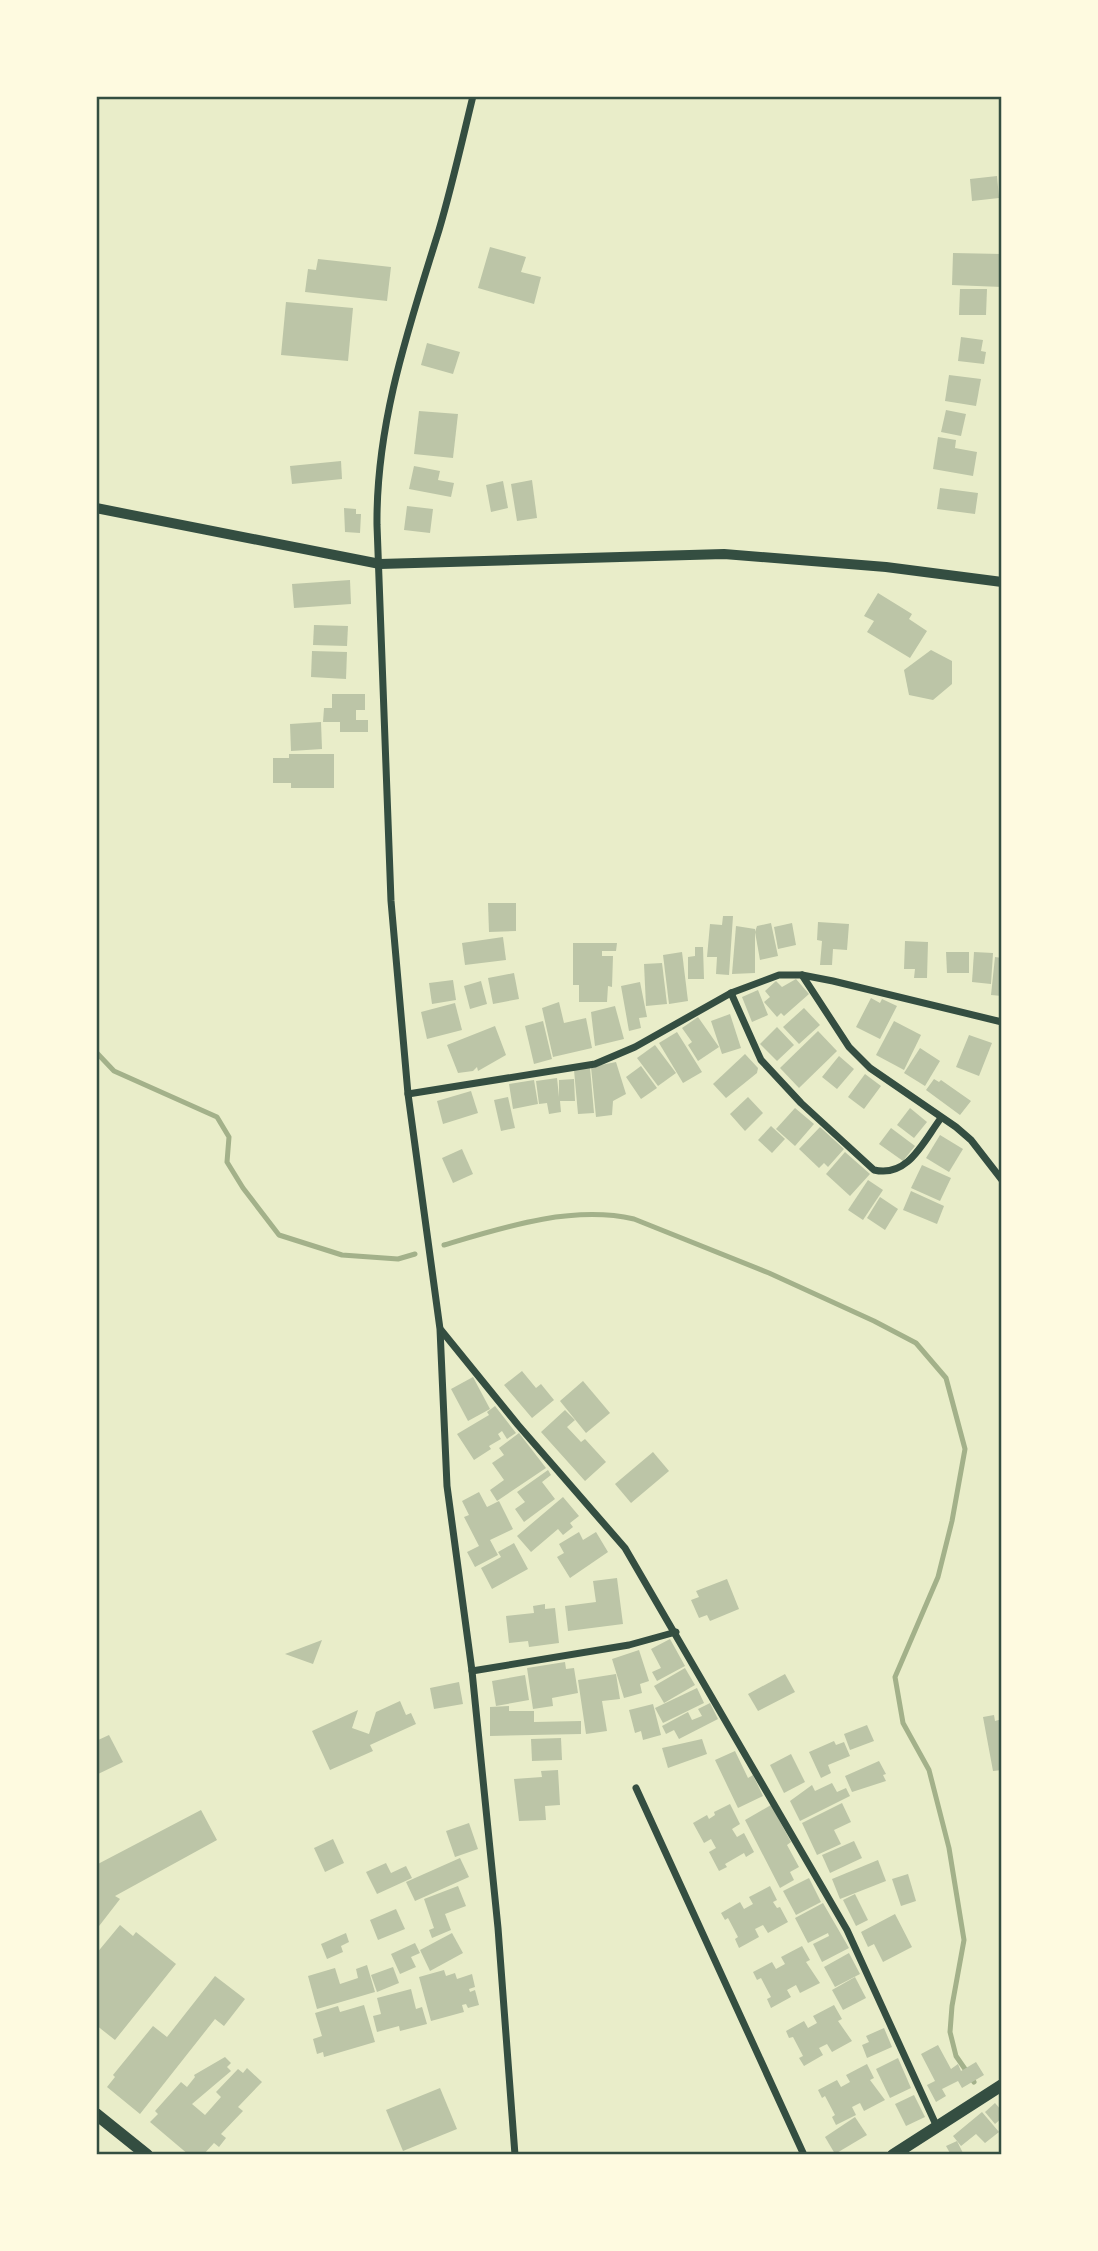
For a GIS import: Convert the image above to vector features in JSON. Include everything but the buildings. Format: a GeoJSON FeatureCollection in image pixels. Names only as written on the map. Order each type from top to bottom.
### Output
{"type":"FeatureCollection","features":[{"type":"Feature","properties":{"kind":"main road"},"geometry":{"type":"LineString","coordinates":[[893,2155],[1002,2085]]}},
{"type":"Feature","properties":{"kind":"main road"},"geometry":{"type":"LineString","coordinates":[[96,2114],[147,2155]]}},
{"type":"Feature","properties":{"kind":"street"},"geometry":{"type":"LineString","coordinates":[[473,96],[439,229],[409,320],[386,419],[376,496],[391,901],[408,1094],[440,1329],[447,1486],[472,1671],[498,1928],[515,2155]]}},
{"type":"Feature","properties":{"kind":"street"},"geometry":{"type":"LineString","coordinates":[[96,508],[380,564],[724,554],[886,567],[1002,582]]}},
{"type":"Feature","properties":{"kind":"street"},"geometry":{"type":"LineString","coordinates":[[408,1094],[595,1064],[635,1047],[731,993],[779,975],[802,975],[1002,1022]]}},
{"type":"Feature","properties":{"kind":"street"},"geometry":{"type":"LineString","coordinates":[[802,975],[849,1047],[870,1068],[971,1140],[1002,1180]]}},
{"type":"Feature","properties":{"kind":"street"},"geometry":{"type":"LineString","coordinates":[[731,993],[761,1060],[801,1103],[874,1170],[886,1173],[905,1166],[941,1118]]}},
{"type":"Feature","properties":{"kind":"street"},"geometry":{"type":"LineString","coordinates":[[440,1329],[517,1424],[614,1533],[676,1632],[847,1930],[937,2127]]}},
{"type":"Feature","properties":{"kind":"street"},"geometry":{"type":"LineString","coordinates":[[472,1671],[629,1645],[676,1632]]}},
{"type":"Feature","properties":{"kind":"street"},"geometry":{"type":"LineString","coordinates":[[636,1788],[804,2155]]}},
{"type":"Feature","properties":{"kind":"waterway"},"geometry":{"type":"LineString","coordinates":[[96,1052],[114,1071],[217,1117],[229,1137],[227,1162],[279,1235],[342,1255],[398,1259],[415,1254]]}},
{"type":"Feature","properties":{"kind":"waterway"},"geometry":{"type":"LineString","coordinates":[[444,1245],[514,1225],[562,1216],[610,1215],[634,1219],[769,1273],[874,1321],[916,1343],[946,1378],[965,1449],[952,1521],[938,1577],[895,1677],[903,1723],[929,1770],[949,1848],[964,1940],[950,2032],[956,2056],[974,2082]]}}]}
